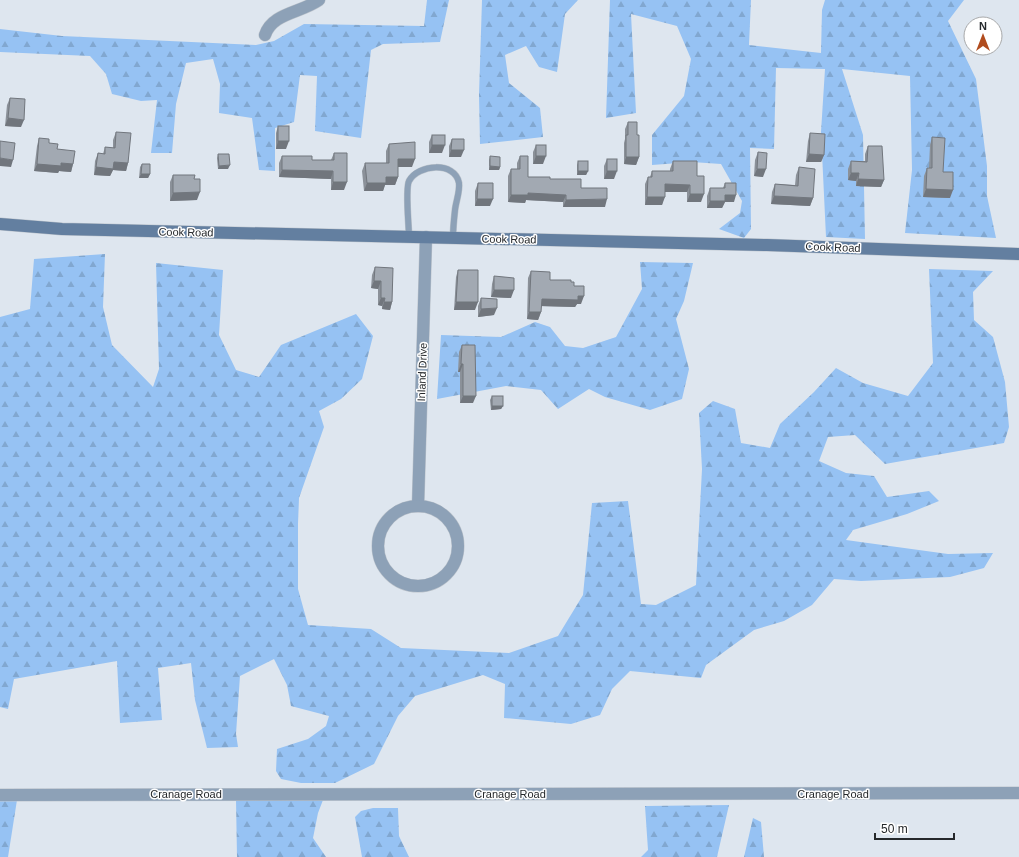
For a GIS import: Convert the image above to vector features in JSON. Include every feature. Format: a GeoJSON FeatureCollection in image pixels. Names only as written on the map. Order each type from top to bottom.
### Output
{"type":"FeatureCollection","features":[{"type":"Feature","properties":{"kind":"street"},"geometry":{"type":"LineString","coordinates":[[265,35],[267,28],[279,17],[300,11],[319,0]]}},
{"type":"Feature","properties":{"kind":"street","name":"Cook Road"},"geometry":{"type":"LineString","coordinates":[[0,224],[62,229],[786,246],[1019,254]]}},
{"type":"Feature","properties":{"kind":"street","name":"Inland Drive"},"geometry":{"type":"LineString","coordinates":[[418,506],[426,237]]}},
{"type":"Feature","properties":{"kind":"street"},"geometry":{"type":"LineString","coordinates":[[418,506],[431,508],[449,520],[456,532],[459,546],[458,555],[453,568],[443,578],[424,586],[410,586],[402,583],[390,575],[385,569],[379,556],[379,536],[385,523],[392,516],[404,509],[418,506]]}},
{"type":"Feature","properties":{"kind":"street","name":"Cranage Road"},"geometry":{"type":"LineString","coordinates":[[0,795],[1019,793]]}},
{"type":"Feature","properties":{"kind":"lane"},"geometry":{"type":"LineString","coordinates":[[409,237],[408,183],[414,173],[432,167],[443,168],[453,173],[458,179],[459,190],[455,210],[453,238]]}},
{"type":"Feature","properties":{"kind":"green space"},"geometry":{"type":"Polygon","coordinates":[[[427,0],[449,0],[440,42],[383,44],[371,50],[361,138],[315,131],[317,76],[300,75],[294,122],[275,128],[275,171],[259,170],[252,118],[219,113],[220,84],[213,59],[186,63],[176,104],[172,153],[151,153],[157,100],[141,101],[112,94],[106,74],[90,56],[0,52],[0,29],[62,36],[256,45],[274,41],[304,24],[424,26],[427,0]]]}},
{"type":"Feature","properties":{"kind":"green space"},"geometry":{"type":"Polygon","coordinates":[[[482,0],[578,0],[565,14],[557,72],[539,67],[526,46],[505,55],[509,83],[540,108],[543,137],[480,144],[479,95],[482,0]]]}},
{"type":"Feature","properties":{"kind":"green space"},"geometry":{"type":"Polygon","coordinates":[[[610,0],[751,0],[749,45],[821,53],[822,10],[825,0],[964,0],[948,21],[963,52],[963,56],[965,56],[976,79],[987,166],[987,196],[996,238],[905,233],[912,170],[910,76],[842,69],[863,135],[865,239],[826,237],[821,132],[825,69],[776,68],[774,149],[750,148],[751,229],[744,238],[719,229],[740,213],[742,201],[721,164],[692,162],[652,165],[652,135],[684,96],[691,59],[677,26],[631,14],[636,113],[606,118],[610,0]]]}},
{"type":"Feature","properties":{"kind":"green space"},"geometry":{"type":"Polygon","coordinates":[[[105,254],[103,307],[112,345],[153,387],[159,369],[156,263],[223,270],[219,335],[236,370],[259,377],[281,345],[356,314],[373,336],[362,379],[341,399],[319,411],[324,427],[299,498],[298,589],[308,625],[371,629],[401,648],[509,653],[558,636],[583,595],[592,503],[628,501],[641,604],[656,605],[696,585],[702,469],[699,413],[713,401],[735,409],[741,443],[770,448],[780,424],[814,392],[836,368],[863,383],[908,396],[933,363],[929,269],[993,271],[973,292],[974,320],[993,337],[1005,382],[1009,427],[1004,443],[885,464],[855,435],[828,437],[819,461],[846,473],[874,476],[887,497],[929,491],[939,501],[907,514],[853,530],[846,540],[948,554],[993,553],[984,568],[950,577],[861,581],[834,579],[812,605],[784,621],[754,630],[706,665],[701,678],[630,671],[612,689],[600,715],[571,724],[504,718],[505,684],[483,675],[415,696],[398,716],[374,764],[335,783],[301,783],[281,779],[276,771],[277,749],[308,739],[326,726],[329,716],[291,706],[287,685],[274,659],[240,676],[236,734],[238,747],[207,748],[195,700],[191,663],[158,668],[162,720],[120,723],[117,661],[14,679],[8,709],[0,707],[0,317],[30,309],[34,259],[105,254]]]}},
{"type":"Feature","properties":{"kind":"green space"},"geometry":{"type":"Polygon","coordinates":[[[640,262],[693,263],[684,301],[676,319],[689,369],[682,399],[650,410],[605,397],[589,389],[558,409],[541,390],[506,386],[437,399],[441,335],[501,337],[535,322],[550,327],[565,346],[583,348],[616,337],[642,289],[640,262]]]}},
{"type":"Feature","properties":{"kind":"green space"},"geometry":{"type":"Polygon","coordinates":[[[0,800],[17,800],[8,857],[0,857],[0,800]]]}},
{"type":"Feature","properties":{"kind":"green space"},"geometry":{"type":"Polygon","coordinates":[[[236,800],[323,800],[318,813],[313,838],[326,857],[237,857],[236,800]]]}},
{"type":"Feature","properties":{"kind":"green space"},"geometry":{"type":"Polygon","coordinates":[[[729,805],[717,857],[641,857],[648,850],[645,806],[729,805]]]}},
{"type":"Feature","properties":{"kind":"green space"},"geometry":{"type":"Polygon","coordinates":[[[373,808],[398,808],[399,836],[409,857],[362,857],[355,817],[361,811],[373,808]]]}},
{"type":"Feature","properties":{"kind":"green space"},"geometry":{"type":"Polygon","coordinates":[[[753,818],[761,822],[764,857],[744,857],[753,818]]]}},
{"type":"Feature","properties":{"kind":"building"},"geometry":{"type":"Polygon","coordinates":[[[10,98],[25,99],[24,120],[8,118],[10,98]]]}},
{"type":"Feature","properties":{"kind":"building"},"geometry":{"type":"Polygon","coordinates":[[[628,122],[637,122],[637,135],[639,135],[639,157],[626,157],[626,135],[628,135],[628,122]]]}},
{"type":"Feature","properties":{"kind":"building"},"geometry":{"type":"Polygon","coordinates":[[[278,126],[289,126],[289,141],[278,141],[278,126]]]}},
{"type":"Feature","properties":{"kind":"building"},"geometry":{"type":"Polygon","coordinates":[[[116,132],[131,133],[128,163],[114,162],[113,169],[96,167],[98,153],[105,154],[105,147],[115,148],[116,132]]]}},
{"type":"Feature","properties":{"kind":"building"},"geometry":{"type":"Polygon","coordinates":[[[810,133],[825,134],[824,155],[809,154],[810,133]]]}},
{"type":"Feature","properties":{"kind":"building"},"geometry":{"type":"Polygon","coordinates":[[[432,135],[445,135],[445,145],[432,145],[432,135]]]}},
{"type":"Feature","properties":{"kind":"building"},"geometry":{"type":"Polygon","coordinates":[[[932,137],[945,138],[943,172],[953,172],[953,190],[926,189],[927,168],[932,168],[932,137]]]}},
{"type":"Feature","properties":{"kind":"building"},"geometry":{"type":"Polygon","coordinates":[[[39,138],[49,139],[49,143],[58,144],[57,149],[75,151],[73,164],[61,163],[61,166],[37,164],[39,138]]]}},
{"type":"Feature","properties":{"kind":"building"},"geometry":{"type":"Polygon","coordinates":[[[452,139],[464,139],[464,150],[451,150],[452,139]]]}},
{"type":"Feature","properties":{"kind":"building"},"geometry":{"type":"Polygon","coordinates":[[[0,141],[15,143],[13,160],[0,158],[0,141]]]}},
{"type":"Feature","properties":{"kind":"building"},"geometry":{"type":"Polygon","coordinates":[[[415,142],[415,159],[398,159],[398,177],[386,177],[386,183],[367,183],[365,163],[389,163],[389,144],[415,142]]]}},
{"type":"Feature","properties":{"kind":"building"},"geometry":{"type":"Polygon","coordinates":[[[536,145],[546,145],[546,156],[536,156],[536,145]]]}},
{"type":"Feature","properties":{"kind":"building"},"geometry":{"type":"Polygon","coordinates":[[[868,146],[882,146],[884,180],[858,179],[859,173],[851,173],[851,161],[867,162],[868,146]]]}},
{"type":"Feature","properties":{"kind":"building"},"geometry":{"type":"Polygon","coordinates":[[[758,152],[767,153],[766,169],[757,169],[758,152]]]}},
{"type":"Feature","properties":{"kind":"building"},"geometry":{"type":"Polygon","coordinates":[[[334,153],[347,153],[347,182],[333,182],[333,171],[282,170],[282,156],[312,156],[312,160],[334,160],[334,153]]]}},
{"type":"Feature","properties":{"kind":"building"},"geometry":{"type":"Polygon","coordinates":[[[218,154],[229,154],[230,165],[219,166],[218,154]]]}},
{"type":"Feature","properties":{"kind":"building"},"geometry":{"type":"Polygon","coordinates":[[[490,156],[500,157],[500,167],[490,166],[490,156]]]}},
{"type":"Feature","properties":{"kind":"building"},"geometry":{"type":"Polygon","coordinates":[[[520,156],[528,156],[528,177],[581,179],[581,188],[607,188],[607,199],[566,200],[566,195],[528,193],[528,195],[511,195],[511,169],[520,169],[520,156]]]}},
{"type":"Feature","properties":{"kind":"building"},"geometry":{"type":"Polygon","coordinates":[[[607,159],[617,159],[617,171],[607,171],[607,159]]]}},
{"type":"Feature","properties":{"kind":"building"},"geometry":{"type":"Polygon","coordinates":[[[578,161],[588,161],[588,171],[578,171],[578,161]]]}},
{"type":"Feature","properties":{"kind":"building"},"geometry":{"type":"Polygon","coordinates":[[[673,161],[697,161],[697,176],[704,176],[704,194],[690,194],[690,185],[665,184],[665,197],[647,197],[648,177],[652,177],[652,171],[673,171],[673,161]]]}},
{"type":"Feature","properties":{"kind":"building"},"geometry":{"type":"Polygon","coordinates":[[[142,164],[150,164],[150,174],[141,174],[142,164]]]}},
{"type":"Feature","properties":{"kind":"building"},"geometry":{"type":"Polygon","coordinates":[[[799,167],[815,169],[813,198],[774,196],[775,184],[798,186],[799,167]]]}},
{"type":"Feature","properties":{"kind":"building"},"geometry":{"type":"Polygon","coordinates":[[[173,175],[195,175],[194,179],[200,179],[200,192],[173,193],[173,175]]]}},
{"type":"Feature","properties":{"kind":"building"},"geometry":{"type":"Polygon","coordinates":[[[478,183],[493,183],[493,199],[477,199],[478,183]]]}},
{"type":"Feature","properties":{"kind":"building"},"geometry":{"type":"Polygon","coordinates":[[[725,183],[736,183],[736,195],[725,195],[725,201],[710,201],[710,188],[725,188],[725,183]]]}},
{"type":"Feature","properties":{"kind":"building"},"geometry":{"type":"Polygon","coordinates":[[[375,267],[393,268],[392,302],[384,302],[385,298],[381,298],[381,281],[374,281],[375,267]]]}},
{"type":"Feature","properties":{"kind":"building"},"geometry":{"type":"Polygon","coordinates":[[[458,270],[478,270],[478,302],[456,302],[458,270]]]}},
{"type":"Feature","properties":{"kind":"building"},"geometry":{"type":"Polygon","coordinates":[[[531,271],[550,272],[550,280],[571,280],[571,282],[574,282],[574,286],[584,286],[584,296],[578,296],[578,300],[542,299],[541,312],[529,312],[531,271]]]}},
{"type":"Feature","properties":{"kind":"building"},"geometry":{"type":"Polygon","coordinates":[[[494,276],[514,278],[514,290],[494,290],[494,276]]]}},
{"type":"Feature","properties":{"kind":"building"},"geometry":{"type":"Polygon","coordinates":[[[481,298],[497,299],[497,308],[481,309],[481,298]]]}},
{"type":"Feature","properties":{"kind":"building"},"geometry":{"type":"Polygon","coordinates":[[[462,345],[475,345],[476,396],[463,396],[463,364],[461,364],[462,345]]]}},
{"type":"Feature","properties":{"kind":"building"},"geometry":{"type":"Polygon","coordinates":[[[492,396],[503,396],[503,406],[492,406],[492,396]]]}}]}
